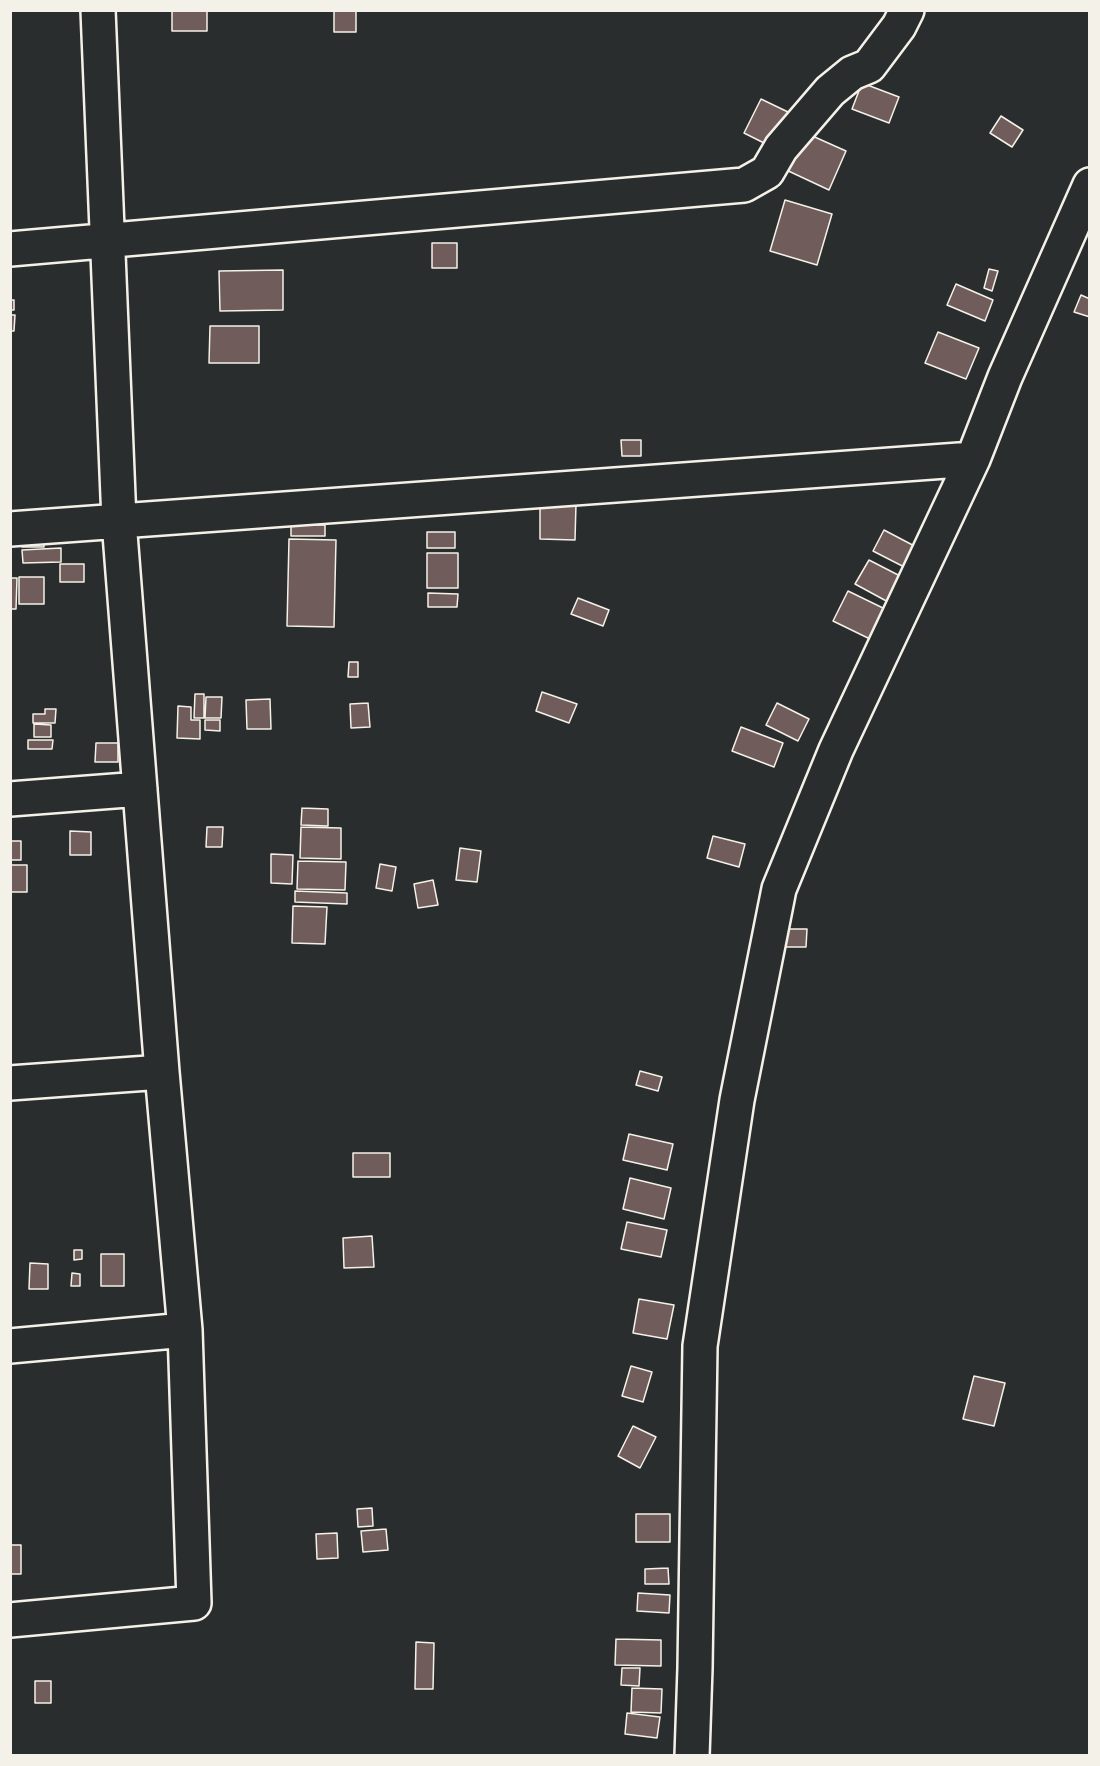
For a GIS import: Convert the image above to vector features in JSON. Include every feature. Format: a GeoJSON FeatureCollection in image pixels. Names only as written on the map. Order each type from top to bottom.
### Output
{"type":"FeatureCollection","features":[{"type":"Feature","properties":{"kind":"street"},"geometry":{"type":"LineString","coordinates":[[10,1620],[194,1603],[185,1330],[162,1072],[119,521],[98,10]]}},
{"type":"Feature","properties":{"kind":"street"},"geometry":{"type":"LineString","coordinates":[[10,249],[744,184],[767,172],[781,148],[830,91],[852,73],[869,66],[899,26],[906,10]]}},
{"type":"Feature","properties":{"kind":"street"},"geometry":{"type":"LineString","coordinates":[[692,1755],[700,1346],[736,1100],[779,889],[836,750],[973,459],[1005,377],[1089,184]]}},
{"type":"Feature","properties":{"kind":"street"},"geometry":{"type":"LineString","coordinates":[[10,529],[973,459]]}},
{"type":"Feature","properties":{"kind":"street"},"geometry":{"type":"LineString","coordinates":[[10,799],[140,789]]}},
{"type":"Feature","properties":{"kind":"street"},"geometry":{"type":"LineString","coordinates":[[10,1083],[162,1072]]}},
{"type":"Feature","properties":{"kind":"street"},"geometry":{"type":"LineString","coordinates":[[10,1346],[185,1330]]}},
{"type":"Feature","properties":{"kind":"building"},"geometry":{"type":"Polygon","coordinates":[[[334,10],[356,10],[356,32],[334,32],[334,10]]]}},
{"type":"Feature","properties":{"kind":"building"},"geometry":{"type":"Polygon","coordinates":[[[172,11],[207,11],[207,31],[172,31],[172,11]]]}},
{"type":"Feature","properties":{"kind":"building"},"geometry":{"type":"Polygon","coordinates":[[[862,83],[899,97],[889,123],[852,109],[862,83]]]}},
{"type":"Feature","properties":{"kind":"building"},"geometry":{"type":"Polygon","coordinates":[[[761,99],[788,112],[770,146],[744,133],[761,99]]]}},
{"type":"Feature","properties":{"kind":"building"},"geometry":{"type":"Polygon","coordinates":[[[1001,116],[1023,130],[1012,147],[990,133],[1001,116]]]}},
{"type":"Feature","properties":{"kind":"building"},"geometry":{"type":"Polygon","coordinates":[[[799,130],[846,151],[829,190],[782,168],[799,130]]]}},
{"type":"Feature","properties":{"kind":"building"},"geometry":{"type":"Polygon","coordinates":[[[785,200],[832,214],[817,265],[770,251],[785,200]]]}},
{"type":"Feature","properties":{"kind":"building"},"geometry":{"type":"Polygon","coordinates":[[[432,243],[457,243],[457,268],[432,268],[432,243]]]}},
{"type":"Feature","properties":{"kind":"building"},"geometry":{"type":"Polygon","coordinates":[[[989,269],[998,271],[992,291],[984,288],[989,269]]]}},
{"type":"Feature","properties":{"kind":"building"},"geometry":{"type":"Polygon","coordinates":[[[283,270],[283,310],[220,311],[219,271],[283,270]]]}},
{"type":"Feature","properties":{"kind":"building"},"geometry":{"type":"Polygon","coordinates":[[[956,284],[993,300],[985,321],[947,305],[956,284]]]}},
{"type":"Feature","properties":{"kind":"building"},"geometry":{"type":"Polygon","coordinates":[[[1081,295],[1090,299],[1090,317],[1074,312],[1081,295]]]}},
{"type":"Feature","properties":{"kind":"building"},"geometry":{"type":"Polygon","coordinates":[[[10,300],[14,300],[14,310],[10,310],[10,300]]]}},
{"type":"Feature","properties":{"kind":"building"},"geometry":{"type":"Polygon","coordinates":[[[10,315],[15,315],[14,331],[10,331],[10,315]]]}},
{"type":"Feature","properties":{"kind":"building"},"geometry":{"type":"Polygon","coordinates":[[[210,326],[259,326],[259,363],[209,363],[210,326]]]}},
{"type":"Feature","properties":{"kind":"building"},"geometry":{"type":"Polygon","coordinates":[[[938,332],[979,348],[966,379],[925,363],[938,332]]]}},
{"type":"Feature","properties":{"kind":"building"},"geometry":{"type":"Polygon","coordinates":[[[621,440],[641,440],[641,456],[622,456],[621,440]]]}},
{"type":"Feature","properties":{"kind":"building"},"geometry":{"type":"Polygon","coordinates":[[[540,503],[576,504],[575,540],[540,539],[540,503]]]}},
{"type":"Feature","properties":{"kind":"building"},"geometry":{"type":"Polygon","coordinates":[[[291,525],[325,525],[325,536],[291,536],[291,525]]]}},
{"type":"Feature","properties":{"kind":"building"},"geometry":{"type":"Polygon","coordinates":[[[884,530],[922,550],[912,571],[873,551],[884,530]]]}},
{"type":"Feature","properties":{"kind":"building"},"geometry":{"type":"Polygon","coordinates":[[[22,532],[43,532],[44,547],[22,547],[22,532]]]}},
{"type":"Feature","properties":{"kind":"building"},"geometry":{"type":"Polygon","coordinates":[[[427,532],[455,532],[455,548],[427,548],[427,532]]]}},
{"type":"Feature","properties":{"kind":"building"},"geometry":{"type":"Polygon","coordinates":[[[289,539],[336,540],[334,627],[287,626],[289,539]]]}},
{"type":"Feature","properties":{"kind":"building"},"geometry":{"type":"Polygon","coordinates":[[[61,548],[61,562],[23,563],[22,550],[61,548]]]}},
{"type":"Feature","properties":{"kind":"building"},"geometry":{"type":"Polygon","coordinates":[[[427,553],[458,553],[458,588],[427,588],[427,553]]]}},
{"type":"Feature","properties":{"kind":"building"},"geometry":{"type":"Polygon","coordinates":[[[869,560],[904,578],[890,603],[855,584],[869,560]]]}},
{"type":"Feature","properties":{"kind":"building"},"geometry":{"type":"Polygon","coordinates":[[[60,564],[84,564],[84,582],[60,582],[60,564]]]}},
{"type":"Feature","properties":{"kind":"building"},"geometry":{"type":"Polygon","coordinates":[[[19,577],[44,577],[44,604],[19,604],[19,577]]]}},
{"type":"Feature","properties":{"kind":"building"},"geometry":{"type":"Polygon","coordinates":[[[10,578],[17,578],[16,609],[10,609],[10,578]]]}},
{"type":"Feature","properties":{"kind":"building"},"geometry":{"type":"Polygon","coordinates":[[[848,591],[885,609],[870,639],[833,621],[848,591]]]}},
{"type":"Feature","properties":{"kind":"building"},"geometry":{"type":"Polygon","coordinates":[[[428,593],[458,594],[457,607],[428,607],[428,593]]]}},
{"type":"Feature","properties":{"kind":"building"},"geometry":{"type":"Polygon","coordinates":[[[578,598],[609,610],[603,626],[571,614],[578,598]]]}},
{"type":"Feature","properties":{"kind":"building"},"geometry":{"type":"Polygon","coordinates":[[[349,662],[358,662],[358,677],[348,677],[349,662]]]}},
{"type":"Feature","properties":{"kind":"building"},"geometry":{"type":"Polygon","coordinates":[[[542,692],[577,704],[569,723],[536,711],[542,692]]]}},
{"type":"Feature","properties":{"kind":"building"},"geometry":{"type":"Polygon","coordinates":[[[195,694],[204,694],[204,718],[194,718],[195,694]]]}},
{"type":"Feature","properties":{"kind":"building"},"geometry":{"type":"Polygon","coordinates":[[[206,697],[222,697],[221,718],[205,718],[206,697]]]}},
{"type":"Feature","properties":{"kind":"building"},"geometry":{"type":"Polygon","coordinates":[[[270,699],[271,729],[247,729],[246,700],[270,699]]]}},
{"type":"Feature","properties":{"kind":"building"},"geometry":{"type":"Polygon","coordinates":[[[368,703],[370,727],[351,728],[350,704],[368,703]]]}},
{"type":"Feature","properties":{"kind":"building"},"geometry":{"type":"Polygon","coordinates":[[[777,703],[809,719],[798,741],[766,725],[777,703]]]}},
{"type":"Feature","properties":{"kind":"building"},"geometry":{"type":"Polygon","coordinates":[[[178,706],[191,707],[191,720],[200,720],[200,739],[177,738],[178,706]]]}},
{"type":"Feature","properties":{"kind":"building"},"geometry":{"type":"Polygon","coordinates":[[[45,709],[56,709],[55,723],[33,723],[33,714],[45,714],[45,709]]]}},
{"type":"Feature","properties":{"kind":"building"},"geometry":{"type":"Polygon","coordinates":[[[205,720],[220,720],[220,731],[205,730],[205,720]]]}},
{"type":"Feature","properties":{"kind":"building"},"geometry":{"type":"Polygon","coordinates":[[[34,724],[51,725],[51,737],[34,737],[34,724]]]}},
{"type":"Feature","properties":{"kind":"building"},"geometry":{"type":"Polygon","coordinates":[[[741,727],[783,743],[774,767],[732,751],[741,727]]]}},
{"type":"Feature","properties":{"kind":"building"},"geometry":{"type":"Polygon","coordinates":[[[28,740],[53,740],[52,749],[28,749],[28,740]]]}},
{"type":"Feature","properties":{"kind":"building"},"geometry":{"type":"Polygon","coordinates":[[[96,743],[118,743],[118,762],[95,762],[96,743]]]}},
{"type":"Feature","properties":{"kind":"building"},"geometry":{"type":"Polygon","coordinates":[[[302,808],[328,809],[328,826],[301,825],[302,808]]]}},
{"type":"Feature","properties":{"kind":"building"},"geometry":{"type":"Polygon","coordinates":[[[207,827],[223,827],[222,847],[206,847],[207,827]]]}},
{"type":"Feature","properties":{"kind":"building"},"geometry":{"type":"Polygon","coordinates":[[[301,827],[341,828],[341,859],[300,858],[301,827]]]}},
{"type":"Feature","properties":{"kind":"building"},"geometry":{"type":"Polygon","coordinates":[[[70,831],[91,832],[91,855],[70,855],[70,831]]]}},
{"type":"Feature","properties":{"kind":"building"},"geometry":{"type":"Polygon","coordinates":[[[713,836],[745,844],[739,867],[707,858],[713,836]]]}},
{"type":"Feature","properties":{"kind":"building"},"geometry":{"type":"Polygon","coordinates":[[[10,841],[21,841],[21,860],[10,860],[10,841]]]}},
{"type":"Feature","properties":{"kind":"building"},"geometry":{"type":"Polygon","coordinates":[[[460,848],[481,851],[477,882],[456,880],[460,848]]]}},
{"type":"Feature","properties":{"kind":"building"},"geometry":{"type":"Polygon","coordinates":[[[271,854],[293,855],[292,884],[271,883],[271,854]]]}},
{"type":"Feature","properties":{"kind":"building"},"geometry":{"type":"Polygon","coordinates":[[[298,861],[346,862],[345,890],[297,889],[298,861]]]}},
{"type":"Feature","properties":{"kind":"building"},"geometry":{"type":"Polygon","coordinates":[[[380,864],[396,867],[392,891],[376,888],[380,864]]]}},
{"type":"Feature","properties":{"kind":"building"},"geometry":{"type":"Polygon","coordinates":[[[10,865],[27,865],[27,892],[10,892],[10,865]]]}},
{"type":"Feature","properties":{"kind":"building"},"geometry":{"type":"Polygon","coordinates":[[[433,880],[438,905],[418,908],[414,884],[433,880]]]}},
{"type":"Feature","properties":{"kind":"building"},"geometry":{"type":"Polygon","coordinates":[[[295,891],[347,893],[347,904],[295,902],[295,891]]]}},
{"type":"Feature","properties":{"kind":"building"},"geometry":{"type":"Polygon","coordinates":[[[293,906],[327,907],[325,944],[292,943],[293,906]]]}},
{"type":"Feature","properties":{"kind":"building"},"geometry":{"type":"Polygon","coordinates":[[[783,929],[807,929],[806,947],[782,947],[783,929]]]}},
{"type":"Feature","properties":{"kind":"building"},"geometry":{"type":"Polygon","coordinates":[[[640,1071],[662,1077],[658,1091],[636,1085],[640,1071]]]}},
{"type":"Feature","properties":{"kind":"building"},"geometry":{"type":"Polygon","coordinates":[[[629,1134],[673,1144],[667,1170],[623,1160],[629,1134]]]}},
{"type":"Feature","properties":{"kind":"building"},"geometry":{"type":"Polygon","coordinates":[[[353,1153],[390,1153],[390,1177],[353,1177],[353,1153]]]}},
{"type":"Feature","properties":{"kind":"building"},"geometry":{"type":"Polygon","coordinates":[[[630,1178],[671,1188],[664,1219],[623,1209],[630,1178]]]}},
{"type":"Feature","properties":{"kind":"building"},"geometry":{"type":"Polygon","coordinates":[[[627,1222],[667,1230],[661,1257],[621,1249],[627,1222]]]}},
{"type":"Feature","properties":{"kind":"building"},"geometry":{"type":"Polygon","coordinates":[[[372,1236],[374,1267],[344,1268],[343,1238],[372,1236]]]}},
{"type":"Feature","properties":{"kind":"building"},"geometry":{"type":"Polygon","coordinates":[[[74,1250],[82,1250],[82,1259],[74,1260],[74,1250]]]}},
{"type":"Feature","properties":{"kind":"building"},"geometry":{"type":"Polygon","coordinates":[[[101,1254],[124,1254],[124,1286],[101,1286],[101,1254]]]}},
{"type":"Feature","properties":{"kind":"building"},"geometry":{"type":"Polygon","coordinates":[[[30,1263],[48,1264],[48,1289],[29,1289],[30,1263]]]}},
{"type":"Feature","properties":{"kind":"building"},"geometry":{"type":"Polygon","coordinates":[[[72,1273],[80,1274],[80,1286],[71,1286],[72,1273]]]}},
{"type":"Feature","properties":{"kind":"building"},"geometry":{"type":"Polygon","coordinates":[[[639,1299],[674,1305],[667,1339],[633,1333],[639,1299]]]}},
{"type":"Feature","properties":{"kind":"building"},"geometry":{"type":"Polygon","coordinates":[[[631,1366],[652,1372],[643,1402],[622,1396],[631,1366]]]}},
{"type":"Feature","properties":{"kind":"building"},"geometry":{"type":"Polygon","coordinates":[[[974,1376],[1005,1383],[994,1426],[963,1419],[974,1376]]]}},
{"type":"Feature","properties":{"kind":"building"},"geometry":{"type":"Polygon","coordinates":[[[633,1426],[656,1437],[640,1468],[618,1456],[633,1426]]]}},
{"type":"Feature","properties":{"kind":"building"},"geometry":{"type":"Polygon","coordinates":[[[372,1508],[373,1526],[358,1527],[357,1509],[372,1508]]]}},
{"type":"Feature","properties":{"kind":"building"},"geometry":{"type":"Polygon","coordinates":[[[636,1514],[670,1514],[670,1542],[636,1542],[636,1514]]]}},
{"type":"Feature","properties":{"kind":"building"},"geometry":{"type":"Polygon","coordinates":[[[386,1529],[388,1550],[363,1552],[361,1531],[386,1529]]]}},
{"type":"Feature","properties":{"kind":"building"},"geometry":{"type":"Polygon","coordinates":[[[337,1533],[338,1558],[317,1559],[316,1534],[337,1533]]]}},
{"type":"Feature","properties":{"kind":"building"},"geometry":{"type":"Polygon","coordinates":[[[10,1545],[21,1545],[21,1574],[10,1574],[10,1545]]]}},
{"type":"Feature","properties":{"kind":"building"},"geometry":{"type":"Polygon","coordinates":[[[668,1568],[669,1584],[645,1584],[645,1569],[668,1568]]]}},
{"type":"Feature","properties":{"kind":"building"},"geometry":{"type":"Polygon","coordinates":[[[638,1593],[670,1595],[669,1613],[637,1611],[638,1593]]]}},
{"type":"Feature","properties":{"kind":"building"},"geometry":{"type":"Polygon","coordinates":[[[616,1639],[661,1640],[661,1666],[615,1665],[616,1639]]]}},
{"type":"Feature","properties":{"kind":"building"},"geometry":{"type":"Polygon","coordinates":[[[416,1642],[434,1643],[433,1689],[415,1689],[416,1642]]]}},
{"type":"Feature","properties":{"kind":"building"},"geometry":{"type":"Polygon","coordinates":[[[622,1668],[640,1668],[639,1686],[621,1685],[622,1668]]]}},
{"type":"Feature","properties":{"kind":"building"},"geometry":{"type":"Polygon","coordinates":[[[35,1681],[51,1681],[51,1703],[35,1703],[35,1681]]]}},
{"type":"Feature","properties":{"kind":"building"},"geometry":{"type":"Polygon","coordinates":[[[632,1688],[662,1689],[661,1713],[631,1712],[632,1688]]]}},
{"type":"Feature","properties":{"kind":"building"},"geometry":{"type":"Polygon","coordinates":[[[627,1713],[660,1717],[657,1738],[625,1734],[627,1713]]]}}]}
